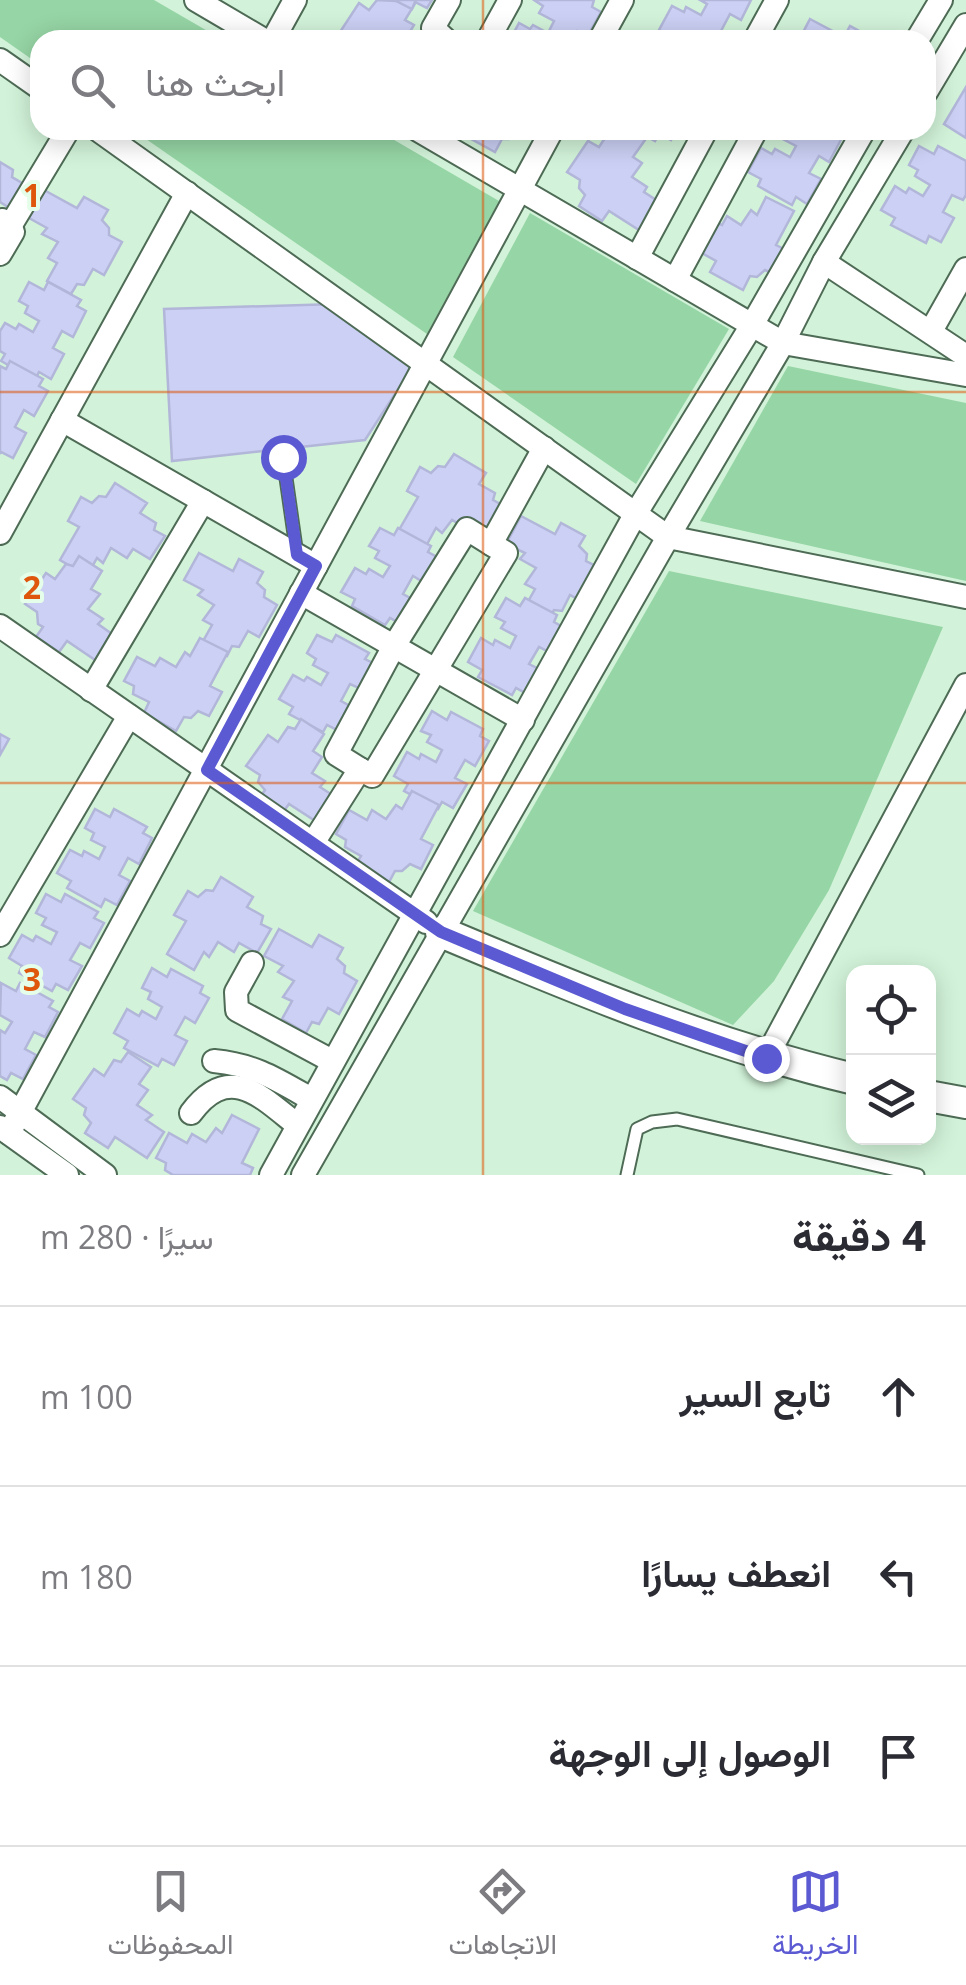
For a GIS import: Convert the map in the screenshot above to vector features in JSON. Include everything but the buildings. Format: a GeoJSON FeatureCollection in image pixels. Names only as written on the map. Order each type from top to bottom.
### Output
{"type":"FeatureCollection","features":[{"type":"Feature","properties":{"kind":"street"},"geometry":{"type":"LineString","coordinates":[[196,0],[247,30]]}},
{"type":"Feature","properties":{"kind":"street"},"geometry":{"type":"LineString","coordinates":[[278,30],[295,0]]}},
{"type":"Feature","properties":{"kind":"street"},"geometry":{"type":"LineString","coordinates":[[435,30],[449,0]]}},
{"type":"Feature","properties":{"kind":"street"},"geometry":{"type":"LineString","coordinates":[[494,30],[510,0]]}},
{"type":"Feature","properties":{"kind":"street"},"geometry":{"type":"LineString","coordinates":[[606,30],[622,0]]}},
{"type":"Feature","properties":{"kind":"street"},"geometry":{"type":"LineString","coordinates":[[761,30],[777,0]]}},
{"type":"Feature","properties":{"kind":"street"},"geometry":{"type":"LineString","coordinates":[[922,30],[937,2],[966,23],[936,75]]}},
{"type":"Feature","properties":{"kind":"street"},"geometry":{"type":"LineString","coordinates":[[0,60],[30,81]]}},
{"type":"Feature","properties":{"kind":"street"},"geometry":{"type":"LineString","coordinates":[[0,254],[13,232],[5,224],[61,140]]}},
{"type":"Feature","properties":{"kind":"street"},"geometry":{"type":"LineString","coordinates":[[112,140],[668,537],[966,597]]}},
{"type":"Feature","properties":{"kind":"street"},"geometry":{"type":"LineString","coordinates":[[435,140],[783,343],[966,375]]}},
{"type":"Feature","properties":{"kind":"street"},"geometry":{"type":"LineString","coordinates":[[67,1175],[4,1130],[21,1111],[301,594],[307,560],[425,363],[547,140]]}},
{"type":"Feature","properties":{"kind":"street"},"geometry":{"type":"LineString","coordinates":[[637,258],[701,140]]}},
{"type":"Feature","properties":{"kind":"street"},"geometry":{"type":"LineString","coordinates":[[675,280],[751,140]]}},
{"type":"Feature","properties":{"kind":"street"},"geometry":{"type":"LineString","coordinates":[[304,1175],[429,923],[523,720],[636,514],[752,325],[858,140]]}},
{"type":"Feature","properties":{"kind":"street"},"geometry":{"type":"LineString","coordinates":[[271,1175],[332,1061],[429,923],[668,537],[897,140]]}},
{"type":"Feature","properties":{"kind":"street"},"geometry":{"type":"LineString","coordinates":[[0,534],[187,193]]}},
{"type":"Feature","properties":{"kind":"street"},"geometry":{"type":"LineString","coordinates":[[824,262],[966,356]]}},
{"type":"Feature","properties":{"kind":"street"},"geometry":{"type":"LineString","coordinates":[[931,330],[966,269]]}},
{"type":"Feature","properties":{"kind":"street"},"geometry":{"type":"LineString","coordinates":[[62,420],[307,560]]}},
{"type":"Feature","properties":{"kind":"street"},"geometry":{"type":"LineString","coordinates":[[491,544],[544,448]]}},
{"type":"Feature","properties":{"kind":"street"},"geometry":{"type":"LineString","coordinates":[[92,690],[204,501]]}},
{"type":"Feature","properties":{"kind":"street"},"geometry":{"type":"LineString","coordinates":[[467,529],[506,553],[372,776],[336,754],[394,646],[467,529]]}},
{"type":"Feature","properties":{"kind":"street"},"geometry":{"type":"LineString","coordinates":[[301,594],[523,720]]}},
{"type":"Feature","properties":{"kind":"street"},"geometry":{"type":"LineString","coordinates":[[0,626],[429,923],[625,1009],[766,1058],[846,1076]]}},
{"type":"Feature","properties":{"kind":"street"},"geometry":{"type":"LineString","coordinates":[[766,1058],[966,684]]}},
{"type":"Feature","properties":{"kind":"street"},"geometry":{"type":"LineString","coordinates":[[0,935],[130,716]]}},
{"type":"Feature","properties":{"kind":"street"},"geometry":{"type":"LineString","coordinates":[[314,843],[360,769]]}},
{"type":"Feature","properties":{"kind":"street"},"geometry":{"type":"LineString","coordinates":[[252,963],[236,992],[238,1010],[332,1061]]}},
{"type":"Feature","properties":{"kind":"street"},"geometry":{"type":"LineString","coordinates":[[214,1061],[260,1070],[311,1099]]}},
{"type":"Feature","properties":{"kind":"street"},"geometry":{"type":"LineString","coordinates":[[190,1113],[222,1088],[250,1088],[297,1124]]}},
{"type":"Feature","properties":{"kind":"street"},"geometry":{"type":"LineString","coordinates":[[0,1097],[105,1175]]}},
{"type":"Feature","properties":{"kind":"street"},"geometry":{"type":"LineString","coordinates":[[936,1097],[966,1103]]}},
{"type":"Feature","properties":{"kind":"lane"},"geometry":{"type":"LineString","coordinates":[[283,457],[307,560]]}},
{"type":"Feature","properties":{"kind":"lane"},"geometry":{"type":"LineString","coordinates":[[626,1175],[638,1130],[652,1122],[678,1118],[918,1175]]}},
{"type":"Feature","properties":{"kind":"green space"},"geometry":{"type":"Polygon","coordinates":[[[0,0],[154,0],[206,30],[30,30],[30,58],[0,37],[0,0]]]}},
{"type":"Feature","properties":{"kind":"green space"},"geometry":{"type":"Polygon","coordinates":[[[147,140],[394,140],[499,201],[427,334],[147,140]]]}},
{"type":"Feature","properties":{"kind":"green space"},"geometry":{"type":"Polygon","coordinates":[[[530,213],[729,329],[636,484],[453,357],[530,213]]]}},
{"type":"Feature","properties":{"kind":"green space"},"geometry":{"type":"Polygon","coordinates":[[[788,366],[966,403],[966,581],[700,521],[788,366]]]}},
{"type":"Feature","properties":{"kind":"green space"},"geometry":{"type":"Polygon","coordinates":[[[669,571],[943,627],[829,890],[774,981],[733,1025],[473,911],[669,571]]]}},
{"type":"Feature","properties":{"kind":"route"},"geometry":{"type":"LineString","coordinates":[[283,457],[297,555],[316,566],[207,770],[441,932],[625,1009],[766,1058]]}}]}
